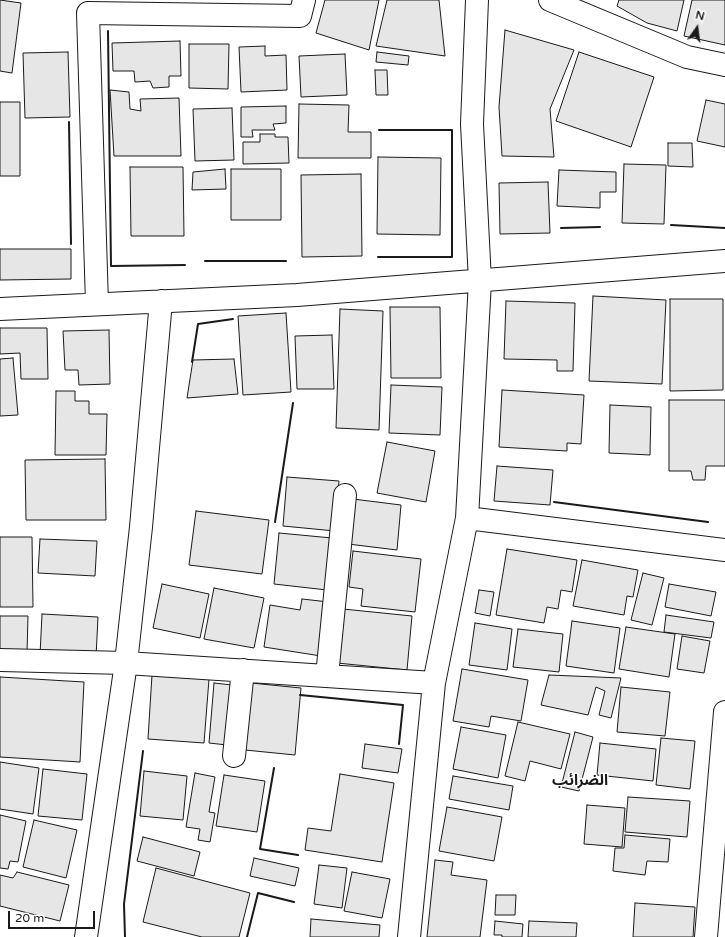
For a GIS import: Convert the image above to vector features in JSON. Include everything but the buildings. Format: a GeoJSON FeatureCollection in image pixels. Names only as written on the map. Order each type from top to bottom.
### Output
{"type":"FeatureCollection","features":[{"type":"Feature","properties":{"kind":"street"},"geometry":{"type":"LineString","coordinates":[[97,304],[88,6],[300,16],[304,0]]}},
{"type":"Feature","properties":{"kind":"street"},"geometry":{"type":"LineString","coordinates":[[409,937],[434,683],[468,518],[480,281],[472,124],[477,0]]}},
{"type":"Feature","properties":{"kind":"street"},"geometry":{"type":"LineString","coordinates":[[550,0],[687,57],[725,65]]}},
{"type":"Feature","properties":{"kind":"street"},"geometry":{"type":"LineString","coordinates":[[0,309],[297,295],[725,261]]}},
{"type":"Feature","properties":{"kind":"street"},"geometry":{"type":"LineString","coordinates":[[86,937],[126,663],[141,527],[161,301]]}},
{"type":"Feature","properties":{"kind":"street"},"geometry":{"type":"LineString","coordinates":[[327,676],[345,495]]}},
{"type":"Feature","properties":{"kind":"street"},"geometry":{"type":"LineString","coordinates":[[468,518],[725,550]]}},
{"type":"Feature","properties":{"kind":"street"},"geometry":{"type":"LineString","coordinates":[[0,660],[126,663],[434,683]]}},
{"type":"Feature","properties":{"kind":"street"},"geometry":{"type":"LineString","coordinates":[[234,756],[243,670]]}},
{"type":"Feature","properties":{"kind":"street"},"geometry":{"type":"LineString","coordinates":[[706,937],[725,720]]}},
{"type":"Feature","properties":{"kind":"wall"},"geometry":{"type":"LineString","coordinates":[[108,31],[111,266],[185,265]]}},
{"type":"Feature","properties":{"kind":"wall"},"geometry":{"type":"LineString","coordinates":[[69,122],[71,244]]}},
{"type":"Feature","properties":{"kind":"wall"},"geometry":{"type":"LineString","coordinates":[[378,257],[452,257],[452,130],[379,130]]}},
{"type":"Feature","properties":{"kind":"wall"},"geometry":{"type":"LineString","coordinates":[[671,225],[725,228]]}},
{"type":"Feature","properties":{"kind":"wall"},"geometry":{"type":"LineString","coordinates":[[561,228],[600,227]]}},
{"type":"Feature","properties":{"kind":"wall"},"geometry":{"type":"LineString","coordinates":[[205,261],[286,261]]}},
{"type":"Feature","properties":{"kind":"wall"},"geometry":{"type":"LineString","coordinates":[[192,362],[198,324],[233,319]]}},
{"type":"Feature","properties":{"kind":"wall"},"geometry":{"type":"LineString","coordinates":[[275,522],[293,403]]}},
{"type":"Feature","properties":{"kind":"wall"},"geometry":{"type":"LineString","coordinates":[[554,502],[708,522]]}},
{"type":"Feature","properties":{"kind":"wall"},"geometry":{"type":"LineString","coordinates":[[300,695],[403,705],[399,744]]}},
{"type":"Feature","properties":{"kind":"wall"},"geometry":{"type":"LineString","coordinates":[[125,937],[124,904],[143,751]]}},
{"type":"Feature","properties":{"kind":"wall"},"geometry":{"type":"LineString","coordinates":[[274,768],[260,849],[298,855]]}},
{"type":"Feature","properties":{"kind":"wall"},"geometry":{"type":"LineString","coordinates":[[247,937],[258,893],[294,902]]}},
{"type":"Feature","properties":{"kind":"district","name":"الضرائب"},"geometry":{"type":"Point","coordinates":[580,781]}}]}
